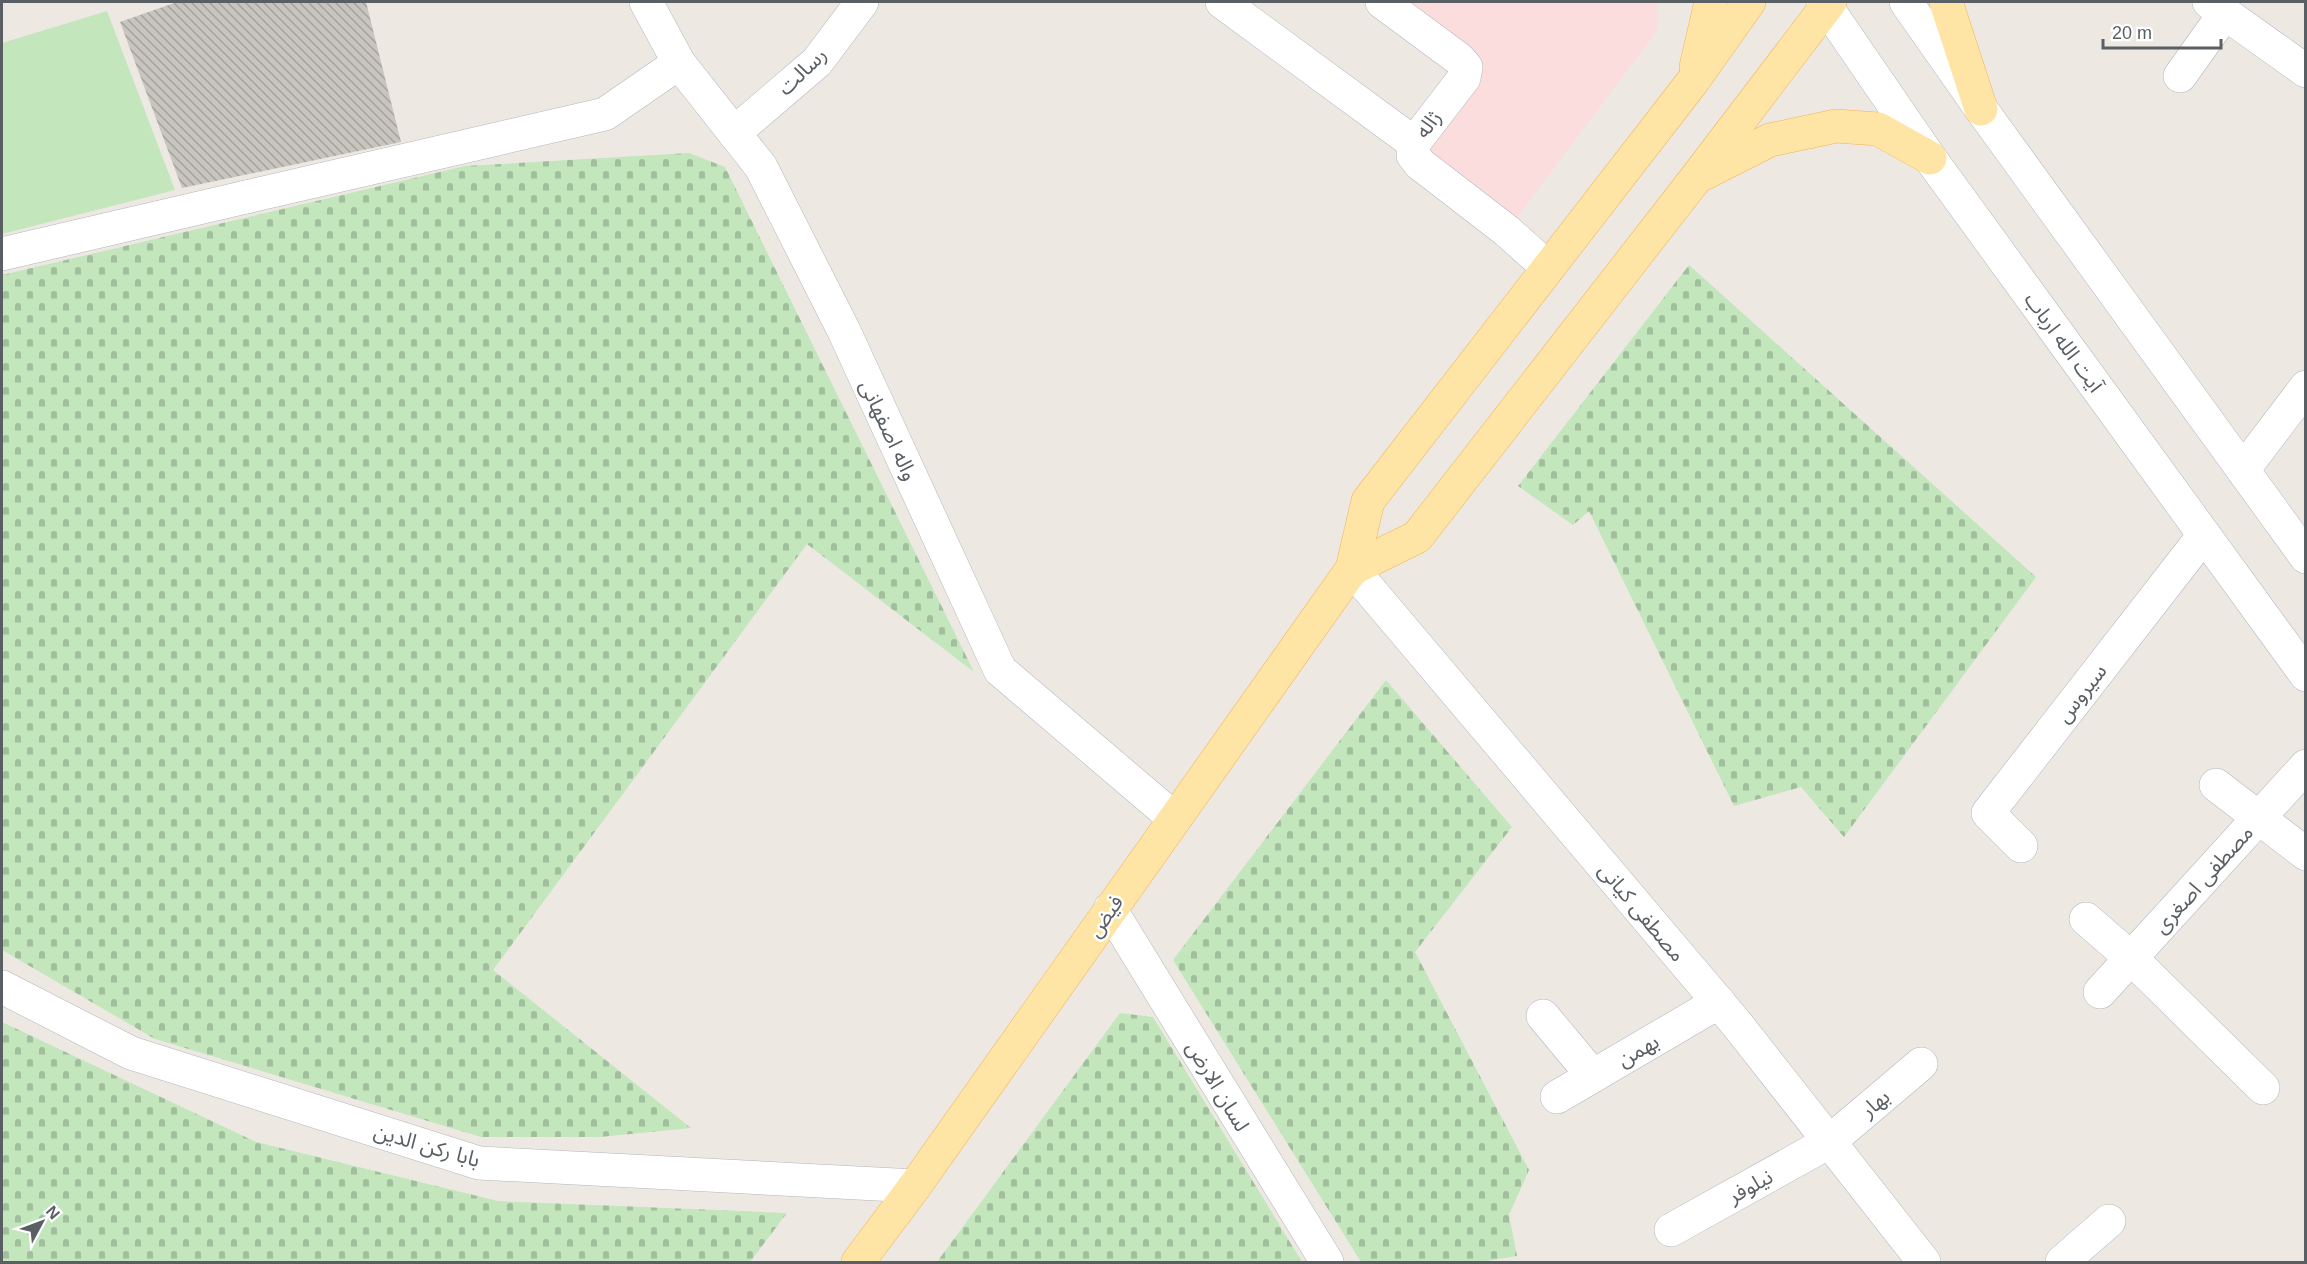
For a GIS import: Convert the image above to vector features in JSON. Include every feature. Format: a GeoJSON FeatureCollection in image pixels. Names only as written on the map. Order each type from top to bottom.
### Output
{"type":"FeatureCollection","features":[{"type":"Feature","properties":{"kind":"main road"},"geometry":{"type":"LineString","coordinates":[[1693,81],[1711,2]]}},
{"type":"Feature","properties":{"kind":"main road"},"geometry":{"type":"LineString","coordinates":[[1352,569],[1368,501],[1693,81],[1749,2]]}},
{"type":"Feature","properties":{"kind":"main road"},"geometry":{"type":"LineString","coordinates":[[1946,2],[1981,109]]}},
{"type":"Feature","properties":{"kind":"main road"},"geometry":{"type":"LineString","coordinates":[[1352,569],[1417,537],[1696,178],[1826,3]]}},
{"type":"Feature","properties":{"kind":"main road"},"geometry":{"type":"LineString","coordinates":[[1696,178],[1770,140],[1836,126],[1878,129],[1930,158]]}},
{"type":"Feature","properties":{"kind":"main road","name":"فیض"},"geometry":{"type":"LineString","coordinates":[[858,1263],[1352,569]]}},
{"type":"Feature","properties":{"kind":"street","name":"واله اصفهانی"},"geometry":{"type":"LineString","coordinates":[[646,2],[679,63],[760,167],[844,331],[1000,670],[1175,819]]}},
{"type":"Feature","properties":{"kind":"street","name":"رسالت"},"geometry":{"type":"LineString","coordinates":[[734,133],[817,62],[862,2]]}},
{"type":"Feature","properties":{"kind":"street"},"geometry":{"type":"LineString","coordinates":[[1222,2],[1414,143]]}},
{"type":"Feature","properties":{"kind":"street","name":"ژاله"},"geometry":{"type":"LineString","coordinates":[[1382,2],[1459,58],[1466,67],[1464,78],[1414,143],[1413,155],[1420,164],[1507,231],[1548,268]]}},
{"type":"Feature","properties":{"kind":"street"},"geometry":{"type":"LineString","coordinates":[[1906,2],[2306,557]]}},
{"type":"Feature","properties":{"kind":"street","name":"آیت الله ارباب"},"geometry":{"type":"LineString","coordinates":[[1826,3],[1930,158],[2306,675]]}},
{"type":"Feature","properties":{"kind":"street"},"geometry":{"type":"LineString","coordinates":[[2180,76],[2217,7],[2304,66]]}},
{"type":"Feature","properties":{"kind":"street"},"geometry":{"type":"LineString","coordinates":[[2,254],[605,114],[679,63]]}},
{"type":"Feature","properties":{"kind":"street"},"geometry":{"type":"LineString","coordinates":[[2243,470],[2306,387]]}},
{"type":"Feature","properties":{"kind":"street","name":"سیروس"},"geometry":{"type":"LineString","coordinates":[[2021,846],[1988,813],[2204,536]]}},
{"type":"Feature","properties":{"kind":"street","name":"مصطفی کیانی"},"geometry":{"type":"LineString","coordinates":[[1352,569],[1719,1002],[1924,1263]]}},
{"type":"Feature","properties":{"kind":"street","name":"مصطفی اصغری"},"geometry":{"type":"LineString","coordinates":[[2100,992],[2306,766]]}},
{"type":"Feature","properties":{"kind":"street"},"geometry":{"type":"LineString","coordinates":[[2216,785],[2306,854]]}},
{"type":"Feature","properties":{"kind":"street","name":"لسان الارض"},"geometry":{"type":"LineString","coordinates":[[1110,909],[1327,1263]]}},
{"type":"Feature","properties":{"kind":"street"},"geometry":{"type":"LineString","coordinates":[[2086,920],[2131,958],[2263,1088]]}},
{"type":"Feature","properties":{"kind":"street","name":"بابا رکن الدین"},"geometry":{"type":"LineString","coordinates":[[2,987],[131,1053],[479,1163],[915,1186]]}},
{"type":"Feature","properties":{"kind":"street","name":"بهمن"},"geometry":{"type":"LineString","coordinates":[[1557,1097],[1719,1002]]}},
{"type":"Feature","properties":{"kind":"street"},"geometry":{"type":"LineString","coordinates":[[1543,1016],[1593,1076]]}},
{"type":"Feature","properties":{"kind":"street","name":"بهار"},"geometry":{"type":"LineString","coordinates":[[1829,1142],[1921,1064]]}},
{"type":"Feature","properties":{"kind":"street","name":"نیلوفر"},"geometry":{"type":"LineString","coordinates":[[1671,1230],[1829,1142]]}},
{"type":"Feature","properties":{"kind":"street"},"geometry":{"type":"LineString","coordinates":[[2062,1263],[2109,1221]]}},
{"type":"Feature","properties":{"kind":"shaded area"},"geometry":{"type":"Polygon","coordinates":[[[1382,2],[1658,2],[1657,31],[1507,231],[1420,164],[1464,78],[1382,2]]]}},
{"type":"Feature","properties":{"kind":"green space"},"geometry":{"type":"Polygon","coordinates":[[[107,11],[175,190],[2,234],[2,43],[107,11]]]}},
{"type":"Feature","properties":{"kind":"green space"},"geometry":{"type":"Polygon","coordinates":[[[689,153],[725,167],[974,672],[807,544],[493,970],[691,1128],[600,1137],[481,1137],[155,1039],[2,950],[2,275],[465,166],[689,153]]]}},
{"type":"Feature","properties":{"kind":"green space"},"geometry":{"type":"Polygon","coordinates":[[[1689,265],[2036,577],[1844,837],[1801,787],[1734,806],[1589,511],[1573,525],[1518,486],[1689,265]]]}},
{"type":"Feature","properties":{"kind":"green space"},"geometry":{"type":"Polygon","coordinates":[[[1386,680],[1512,827],[1415,952],[1529,1170],[1509,1215],[1517,1256],[1480,1262],[1361,1262],[1173,960],[1386,680]]]}},
{"type":"Feature","properties":{"kind":"green space"},"geometry":{"type":"Polygon","coordinates":[[[1120,1013],[1153,1017],[1302,1262],[937,1262],[1120,1013]]]}},
{"type":"Feature","properties":{"kind":"green space"},"geometry":{"type":"Polygon","coordinates":[[[2,1022],[256,1142],[498,1201],[787,1213],[750,1262],[2,1262],[2,1022]]]}},
{"type":"Feature","properties":{"kind":"building"},"geometry":{"type":"Polygon","coordinates":[[[177,2],[366,2],[401,142],[182,188],[120,22],[177,2]]]}}]}
